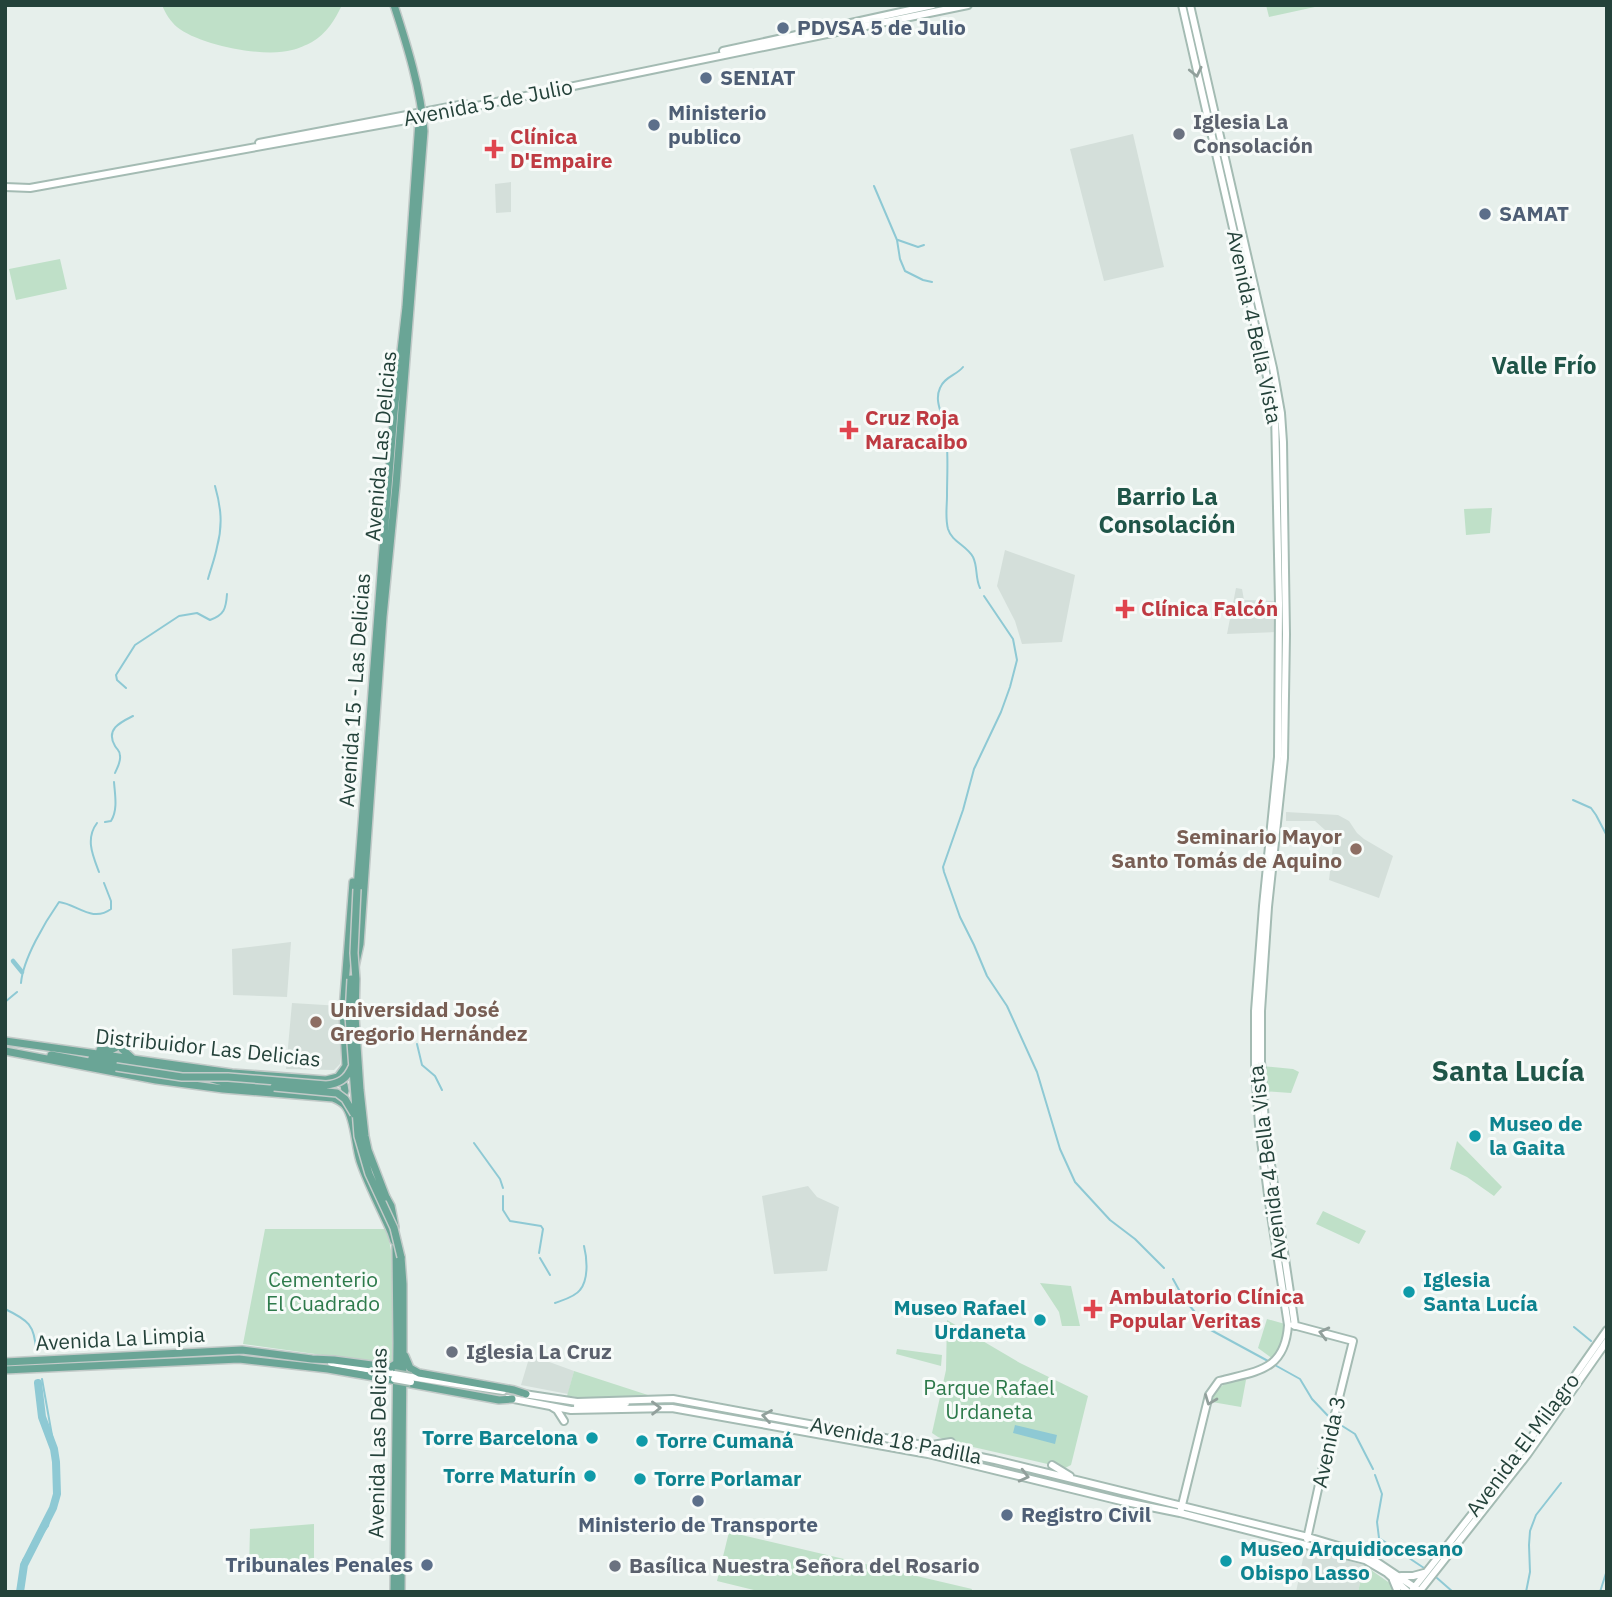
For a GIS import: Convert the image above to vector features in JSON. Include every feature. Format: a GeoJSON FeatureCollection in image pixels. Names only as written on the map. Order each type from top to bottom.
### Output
{"type":"FeatureCollection","features":[{"type":"Feature","properties":{"kind":"main road","name":"Avenida Las Delicias"},"geometry":{"type":"LineString","coordinates":[[360,891],[424,131],[405,39],[392,5]]}},
{"type":"Feature","properties":{"kind":"main road","name":"Avenida 15 - Las Delicias"},"geometry":{"type":"LineString","coordinates":[[361,837],[420,115]]}},
{"type":"Feature","properties":{"kind":"main road"},"geometry":{"type":"LineString","coordinates":[[361,837],[360,944],[351,979],[349,1016],[356,1118],[362,1153],[394,1228],[399,1255]]}},
{"type":"Feature","properties":{"kind":"main road","name":"Distribuidor Las Delicias"},"geometry":{"type":"LineString","coordinates":[[40,1046],[232,1073],[326,1080],[338,1077],[346,1062],[344,1003],[355,863],[361,837]]}},
{"type":"Feature","properties":{"kind":"main road"},"geometry":{"type":"LineString","coordinates":[[360,891],[354,953],[360,1090],[368,1150],[393,1216],[399,1255]]}},
{"type":"Feature","properties":{"kind":"main road"},"geometry":{"type":"LineString","coordinates":[[5,1041],[109,1051],[120,1044],[132,1058]]}},
{"type":"Feature","properties":{"kind":"main road"},"geometry":{"type":"LineString","coordinates":[[40,1046],[73,1055],[183,1071],[227,1083],[337,1093],[350,1105],[356,1118]]}},
{"type":"Feature","properties":{"kind":"main road"},"geometry":{"type":"LineString","coordinates":[[7,1052],[26,1050],[117,1068],[182,1077],[228,1077],[326,1085],[345,1079],[352,1066]]}},
{"type":"Feature","properties":{"kind":"main road","name":"Distribuidor Las Delicias"},"geometry":{"type":"LineString","coordinates":[[7,1052],[156,1080],[223,1089],[333,1098],[342,1102],[351,1117],[358,1157],[399,1255]]}},
{"type":"Feature","properties":{"kind":"main road"},"geometry":{"type":"LineString","coordinates":[[332,1079],[342,1083],[345,1091],[343,1096],[333,1098]]}},
{"type":"Feature","properties":{"kind":"main road","name":"Avenida Las Delicias"},"geometry":{"type":"LineString","coordinates":[[394,1592],[403,1349],[399,1255]]}},
{"type":"Feature","properties":{"kind":"main road","name":"Avenida Las Delicias"},"geometry":{"type":"LineString","coordinates":[[399,1255],[397,1363],[400,1382],[401,1592]]}},
{"type":"Feature","properties":{"kind":"main road"},"geometry":{"type":"LineString","coordinates":[[403,1349],[413,1371],[526,1394]]}},
{"type":"Feature","properties":{"kind":"main road"},"geometry":{"type":"LineString","coordinates":[[236,1355],[334,1360],[387,1367],[397,1363]]}},
{"type":"Feature","properties":{"kind":"main road"},"geometry":{"type":"LineString","coordinates":[[236,1355],[499,1400],[512,1399]]}},
{"type":"Feature","properties":{"kind":"main road","name":"Avenida La Limpia"},"geometry":{"type":"LineString","coordinates":[[5,1362],[236,1355]]}},
{"type":"Feature","properties":{"kind":"main road","name":"Avenida La Limpia"},"geometry":{"type":"LineString","coordinates":[[5,1370],[236,1355]]}},
{"type":"Feature","properties":{"kind":"main road"},"geometry":{"type":"LineString","coordinates":[[400,1382],[408,1364]]}},
{"type":"Feature","properties":{"kind":"street","name":"Avenida 5 de Julio"},"geometry":{"type":"LineString","coordinates":[[420,115],[933,5]]}},
{"type":"Feature","properties":{"kind":"street","name":"Avenida 5 de Julio"},"geometry":{"type":"LineString","coordinates":[[5,186],[420,115],[968,5]]}},
{"type":"Feature","properties":{"kind":"street","name":"Avenida 4 Bella Vista"},"geometry":{"type":"LineString","coordinates":[[1182,5],[1275,412],[1279,590],[1278,757],[1255,1011],[1255,1069],[1269,1202],[1291,1325]]}},
{"type":"Feature","properties":{"kind":"street","name":"Avenida 4 Bella Vista"},"geometry":{"type":"LineString","coordinates":[[1182,1510],[1209,1395],[1219,1381],[1264,1369],[1274,1362],[1291,1325],[1265,1124],[1261,1061],[1261,1010],[1268,907],[1284,758],[1286,634],[1281,413],[1268,343],[1190,5]]}},
{"type":"Feature","properties":{"kind":"street","name":"Avenida 3"},"geometry":{"type":"LineString","coordinates":[[1291,1325],[1353,1340],[1307,1541]]}},
{"type":"Feature","properties":{"kind":"street","name":"Avenida El Milagro"},"geometry":{"type":"LineString","coordinates":[[1415,1591],[1428,1570],[1524,1448],[1607,1330]]}},
{"type":"Feature","properties":{"kind":"street","name":"Avenida El Milagro"},"geometry":{"type":"LineString","coordinates":[[1415,1591],[1527,1455],[1607,1341]]}},
{"type":"Feature","properties":{"kind":"street","name":"Avenida 18 Padilla"},"geometry":{"type":"LineString","coordinates":[[312,1359],[346,1368],[565,1409],[594,1411],[672,1408],[928,1454],[1121,1501],[1182,1510]]}},
{"type":"Feature","properties":{"kind":"street","name":"Avenida 18 Padilla"},"geometry":{"type":"LineString","coordinates":[[328,1370],[346,1368]]}},
{"type":"Feature","properties":{"kind":"street","name":"Avenida 18 Padilla"},"geometry":{"type":"LineString","coordinates":[[467,1389],[577,1402],[673,1399],[995,1460],[1182,1510],[1365,1554],[1415,1591]]}},
{"type":"Feature","properties":{"kind":"street"},"geometry":{"type":"LineString","coordinates":[[565,1409],[572,1406],[624,1404],[634,1400]]}},
{"type":"Feature","properties":{"kind":"street"},"geometry":{"type":"LineString","coordinates":[[551,1406],[557,1410],[564,1422]]}},
{"type":"Feature","properties":{"kind":"street"},"geometry":{"type":"LineString","coordinates":[[841,1438],[873,1436]]}},
{"type":"Feature","properties":{"kind":"street"},"geometry":{"type":"LineString","coordinates":[[928,1446],[951,1442]]}},
{"type":"Feature","properties":{"kind":"street"},"geometry":{"type":"LineString","coordinates":[[1052,1465],[1078,1481]]}},
{"type":"Feature","properties":{"kind":"street"},"geometry":{"type":"LineString","coordinates":[[1398,1592],[1394,1576],[1413,1576],[1428,1570]]}},
{"type":"Feature","properties":{"kind":"shaded area"},"geometry":{"type":"Polygon","coordinates":[[[1133,134],[1164,267],[1104,281],[1070,149],[1133,134]]]}},
{"type":"Feature","properties":{"kind":"shaded area"},"geometry":{"type":"Polygon","coordinates":[[[511,182],[511,212],[496,213],[495,184],[511,182]]]}},
{"type":"Feature","properties":{"kind":"shaded area"},"geometry":{"type":"Polygon","coordinates":[[[1005,550],[1075,575],[1062,642],[1022,644],[1015,621],[997,586],[1005,550]]]}},
{"type":"Feature","properties":{"kind":"shaded area"},"geometry":{"type":"Polygon","coordinates":[[[1236,588],[1242,589],[1244,600],[1277,601],[1277,632],[1227,634],[1236,588]]]}},
{"type":"Feature","properties":{"kind":"shaded area","name":"Seminario Mayor Santo Tomás de Aquino"},"geometry":{"type":"Polygon","coordinates":[[[1286,812],[1338,815],[1349,821],[1364,839],[1393,856],[1379,898],[1329,880],[1334,838],[1315,821],[1286,821],[1286,812]]]}},
{"type":"Feature","properties":{"kind":"shaded area"},"geometry":{"type":"Polygon","coordinates":[[[291,942],[287,997],[233,995],[232,949],[291,942]]]}},
{"type":"Feature","properties":{"kind":"shaded area","name":"Universidad José Gregorio Hernández"},"geometry":{"type":"Polygon","coordinates":[[[292,1003],[341,1006],[340,1064],[334,1070],[286,1069],[292,1003]]]}},
{"type":"Feature","properties":{"kind":"shaded area"},"geometry":{"type":"Polygon","coordinates":[[[808,1186],[817,1197],[839,1207],[827,1271],[774,1274],[762,1196],[808,1186]]]}},
{"type":"Feature","properties":{"kind":"shaded area"},"geometry":{"type":"Polygon","coordinates":[[[530,1355],[574,1371],[568,1394],[521,1385],[530,1355]]]}},
{"type":"Feature","properties":{"kind":"shaded area"},"geometry":{"type":"Polygon","coordinates":[[[1305,1549],[1364,1565],[1358,1592],[1296,1592],[1305,1549]]]}},
{"type":"Feature","properties":{"kind":"green space"},"geometry":{"type":"Polygon","coordinates":[[[162,5],[342,5],[330,26],[312,42],[280,52],[265,52],[232,48],[200,39],[177,27],[162,5]]]}},
{"type":"Feature","properties":{"kind":"green space"},"geometry":{"type":"Polygon","coordinates":[[[1266,5],[1324,5],[1269,17],[1266,5]]]}},
{"type":"Feature","properties":{"kind":"green space"},"geometry":{"type":"Polygon","coordinates":[[[60,259],[67,289],[16,300],[9,269],[60,259]]]}},
{"type":"Feature","properties":{"kind":"green space"},"geometry":{"type":"Polygon","coordinates":[[[1492,508],[1490,533],[1466,535],[1464,509],[1492,508]]]}},
{"type":"Feature","properties":{"kind":"green space"},"geometry":{"type":"Polygon","coordinates":[[[1263,1066],[1299,1072],[1291,1093],[1263,1091],[1263,1066]]]}},
{"type":"Feature","properties":{"kind":"green space"},"geometry":{"type":"Polygon","coordinates":[[[1457,1141],[1502,1187],[1494,1196],[1450,1169],[1457,1141]]]}},
{"type":"Feature","properties":{"kind":"green space"},"geometry":{"type":"Polygon","coordinates":[[[1323,1211],[1366,1231],[1359,1244],[1316,1224],[1323,1211]]]}},
{"type":"Feature","properties":{"kind":"green space","name":"Cementerio El Cuadrado"},"geometry":{"type":"Polygon","coordinates":[[[265,1229],[387,1229],[393,1261],[394,1365],[243,1344],[265,1229]]]}},
{"type":"Feature","properties":{"kind":"green space"},"geometry":{"type":"Polygon","coordinates":[[[1040,1283],[1071,1286],[1080,1326],[1062,1326],[1059,1312],[1040,1283]]]}},
{"type":"Feature","properties":{"kind":"green space"},"geometry":{"type":"Polygon","coordinates":[[[1267,1319],[1285,1324],[1282,1342],[1273,1359],[1258,1348],[1267,1319]]]}},
{"type":"Feature","properties":{"kind":"green space","name":"Parque Rafael Urdaneta"},"geometry":{"type":"Polygon","coordinates":[[[947,1320],[1020,1363],[1088,1396],[1071,1465],[1065,1468],[951,1442],[932,1433],[946,1370],[947,1320]]]}},
{"type":"Feature","properties":{"kind":"green space"},"geometry":{"type":"Polygon","coordinates":[[[897,1349],[942,1355],[941,1366],[896,1354],[897,1349]]]}},
{"type":"Feature","properties":{"kind":"green space"},"geometry":{"type":"Polygon","coordinates":[[[574,1371],[654,1397],[567,1396],[574,1371]]]}},
{"type":"Feature","properties":{"kind":"green space"},"geometry":{"type":"Polygon","coordinates":[[[1243,1377],[1246,1380],[1241,1407],[1212,1402],[1217,1391],[1224,1385],[1243,1377]]]}},
{"type":"Feature","properties":{"kind":"green space"},"geometry":{"type":"Polygon","coordinates":[[[314,1524],[314,1562],[311,1566],[249,1570],[250,1529],[314,1524]]]}},
{"type":"Feature","properties":{"kind":"green space"},"geometry":{"type":"Polygon","coordinates":[[[729,1532],[972,1589],[971,1592],[762,1592],[717,1581],[729,1532]]]}},
{"type":"Feature","properties":{"kind":"green space"},"geometry":{"type":"Polygon","coordinates":[[[1364,1565],[1391,1584],[1395,1592],[1358,1592],[1364,1565]]]}},
{"type":"Feature","properties":{"kind":"water"},"geometry":{"type":"Polygon","coordinates":[[[1015,1425],[1057,1435],[1055,1444],[1013,1433],[1015,1425]]]}},
{"type":"Feature","properties":{"kind":"waterway"},"geometry":{"type":"LineString","coordinates":[[874,186],[897,240],[905,271],[932,282]]}},
{"type":"Feature","properties":{"kind":"waterway"},"geometry":{"type":"LineString","coordinates":[[898,240],[918,247],[924,245]]}},
{"type":"Feature","properties":{"kind":"waterway"},"geometry":{"type":"LineString","coordinates":[[963,367],[944,381],[938,396],[947,447],[947,521],[953,537],[973,557],[980,588]]}},
{"type":"Feature","properties":{"kind":"waterway"},"geometry":{"type":"LineString","coordinates":[[208,579],[221,524],[215,486]]}},
{"type":"Feature","properties":{"kind":"waterway"},"geometry":{"type":"LineString","coordinates":[[126,688],[117,680],[116,675],[135,645],[179,616],[197,613],[210,620],[215,618],[223,611],[227,594]]}},
{"type":"Feature","properties":{"kind":"waterway"},"geometry":{"type":"LineString","coordinates":[[984,596],[1013,639],[1017,660],[1001,712],[974,769],[943,867],[944,872],[960,917],[987,976],[1007,1006],[1037,1072],[1060,1149],[1075,1182],[1110,1220],[1135,1239],[1164,1268]]}},
{"type":"Feature","properties":{"kind":"waterway"},"geometry":{"type":"LineString","coordinates":[[115,773],[120,758],[112,740],[113,731],[133,716]]}},
{"type":"Feature","properties":{"kind":"waterway"},"geometry":{"type":"LineString","coordinates":[[105,822],[111,821],[115,812],[114,782]]}},
{"type":"Feature","properties":{"kind":"waterway"},"geometry":{"type":"LineString","coordinates":[[1573,800],[1591,808],[1607,836]]}},
{"type":"Feature","properties":{"kind":"waterway"},"geometry":{"type":"LineString","coordinates":[[97,823],[91,841],[99,872]]}},
{"type":"Feature","properties":{"kind":"waterway"},"geometry":{"type":"LineString","coordinates":[[21,983],[30,952],[59,902],[91,913],[104,913],[111,909],[104,883]]}},
{"type":"Feature","properties":{"kind":"waterway"},"geometry":{"type":"LineString","coordinates":[[1607,959],[1607,976]]}},
{"type":"Feature","properties":{"kind":"waterway"},"geometry":{"type":"LineString","coordinates":[[13,961],[22,972]]}},
{"type":"Feature","properties":{"kind":"waterway"},"geometry":{"type":"LineString","coordinates":[[5,1002],[17,992]]}},
{"type":"Feature","properties":{"kind":"waterway"},"geometry":{"type":"LineString","coordinates":[[417,1044],[422,1065],[435,1076],[442,1090]]}},
{"type":"Feature","properties":{"kind":"waterway"},"geometry":{"type":"LineString","coordinates":[[474,1143],[500,1179],[503,1188]]}},
{"type":"Feature","properties":{"kind":"waterway"},"geometry":{"type":"LineString","coordinates":[[503,1196],[503,1210],[510,1221],[541,1226],[543,1229],[539,1253]]}},
{"type":"Feature","properties":{"kind":"waterway"},"geometry":{"type":"LineString","coordinates":[[555,1303],[575,1295],[583,1285],[586,1268],[584,1246]]}},
{"type":"Feature","properties":{"kind":"waterway"},"geometry":{"type":"LineString","coordinates":[[540,1258],[550,1275]]}},
{"type":"Feature","properties":{"kind":"waterway"},"geometry":{"type":"LineString","coordinates":[[1173,1279],[1184,1299],[1209,1329],[1268,1361]]}},
{"type":"Feature","properties":{"kind":"waterway"},"geometry":{"type":"LineString","coordinates":[[5,1309],[29,1324],[36,1351]]}},
{"type":"Feature","properties":{"kind":"waterway"},"geometry":{"type":"LineString","coordinates":[[1574,1327],[1591,1341]]}},
{"type":"Feature","properties":{"kind":"waterway"},"geometry":{"type":"LineString","coordinates":[[1273,1364],[1300,1379],[1312,1399],[1331,1419]]}},
{"type":"Feature","properties":{"kind":"waterway"},"geometry":{"type":"LineString","coordinates":[[21,1592],[23,1560],[48,1526],[59,1475],[42,1379]]}},
{"type":"Feature","properties":{"kind":"waterway"},"geometry":{"type":"LineString","coordinates":[[20,1592],[24,1565],[53,1508],[57,1494],[54,1449],[42,1417],[38,1383]]}},
{"type":"Feature","properties":{"kind":"waterway"},"geometry":{"type":"LineString","coordinates":[[1336,1422],[1355,1434],[1373,1469]]}},
{"type":"Feature","properties":{"kind":"waterway"},"geometry":{"type":"LineString","coordinates":[[1375,1475],[1382,1494],[1377,1522],[1379,1538],[1424,1568]]}},
{"type":"Feature","properties":{"kind":"waterway"},"geometry":{"type":"LineString","coordinates":[[1526,1592],[1530,1572],[1530,1531],[1536,1515],[1561,1483]]}},
{"type":"Feature","properties":{"kind":"waterway"},"geometry":{"type":"LineString","coordinates":[[1600,1592],[1607,1570]]}},
{"type":"Feature","properties":{"kind":"waterway"},"geometry":{"type":"LineString","coordinates":[[1437,1578],[1453,1592]]}},
{"type":"Feature","properties":{"kind":"place","name":"PDVSA 5 de Julio"},"geometry":{"type":"Point","coordinates":[783,28]}},
{"type":"Feature","properties":{"kind":"place","name":"SENIAT"},"geometry":{"type":"Point","coordinates":[706,78]}},
{"type":"Feature","properties":{"kind":"place","name":"Ministerio publico"},"geometry":{"type":"Point","coordinates":[654,125]}},
{"type":"Feature","properties":{"kind":"place","name":"Iglesia La Consolación"},"geometry":{"type":"Point","coordinates":[1179,134]}},
{"type":"Feature","properties":{"kind":"place","name":"Clínica D'Empaire"},"geometry":{"type":"Point","coordinates":[494,149]}},
{"type":"Feature","properties":{"kind":"place","name":"SAMAT"},"geometry":{"type":"Point","coordinates":[1485,214]}},
{"type":"Feature","properties":{"kind":"place","name":"Cruz Roja Maracaibo"},"geometry":{"type":"Point","coordinates":[849,430]}},
{"type":"Feature","properties":{"kind":"place","name":"Clínica Falcón"},"geometry":{"type":"Point","coordinates":[1125,609]}},
{"type":"Feature","properties":{"kind":"place","name":"Seminario Mayor Santo Tomás de Aquino"},"geometry":{"type":"Point","coordinates":[1356,849]}},
{"type":"Feature","properties":{"kind":"place","name":"Universidad José Gregorio Hernández"},"geometry":{"type":"Point","coordinates":[316,1022]}},
{"type":"Feature","properties":{"kind":"place","name":"Museo de la Gaita"},"geometry":{"type":"Point","coordinates":[1475,1136]}},
{"type":"Feature","properties":{"kind":"place","name":"Iglesia Santa Lucía"},"geometry":{"type":"Point","coordinates":[1409,1292]}},
{"type":"Feature","properties":{"kind":"place","name":"Ambulatorio Clínica Popular Veritas"},"geometry":{"type":"Point","coordinates":[1093,1309]}},
{"type":"Feature","properties":{"kind":"place","name":"Museo Rafael Urdaneta"},"geometry":{"type":"Point","coordinates":[1040,1320]}},
{"type":"Feature","properties":{"kind":"place","name":"Iglesia La Cruz"},"geometry":{"type":"Point","coordinates":[452,1352]}},
{"type":"Feature","properties":{"kind":"place","name":"Torre Barcelona"},"geometry":{"type":"Point","coordinates":[592,1438]}},
{"type":"Feature","properties":{"kind":"place","name":"Torre Cumaná"},"geometry":{"type":"Point","coordinates":[642,1441]}},
{"type":"Feature","properties":{"kind":"place","name":"Torre Maturín"},"geometry":{"type":"Point","coordinates":[590,1476]}},
{"type":"Feature","properties":{"kind":"place","name":"Torre Porlamar"},"geometry":{"type":"Point","coordinates":[640,1479]}},
{"type":"Feature","properties":{"kind":"place","name":"Ministerio de Transporte"},"geometry":{"type":"Point","coordinates":[698,1501]}},
{"type":"Feature","properties":{"kind":"place","name":"Registro Civil"},"geometry":{"type":"Point","coordinates":[1007,1515]}},
{"type":"Feature","properties":{"kind":"place","name":"Museo Arquidiocesano Obispo Lasso"},"geometry":{"type":"Point","coordinates":[1226,1561]}},
{"type":"Feature","properties":{"kind":"place","name":"Tribunales Penales"},"geometry":{"type":"Point","coordinates":[427,1565]}},
{"type":"Feature","properties":{"kind":"place","name":"Basílica Nuestra Señora del Rosario"},"geometry":{"type":"Point","coordinates":[615,1566]}},
{"type":"Feature","properties":{"kind":"district","name":"Valle Frío"},"geometry":{"type":"Point","coordinates":[1544,366]}},
{"type":"Feature","properties":{"kind":"district","name":"Barrio La Consolación"},"geometry":{"type":"Point","coordinates":[1167,511]}},
{"type":"Feature","properties":{"kind":"district","name":"Santa Lucía"},"geometry":{"type":"Point","coordinates":[1508,1071]}}]}
